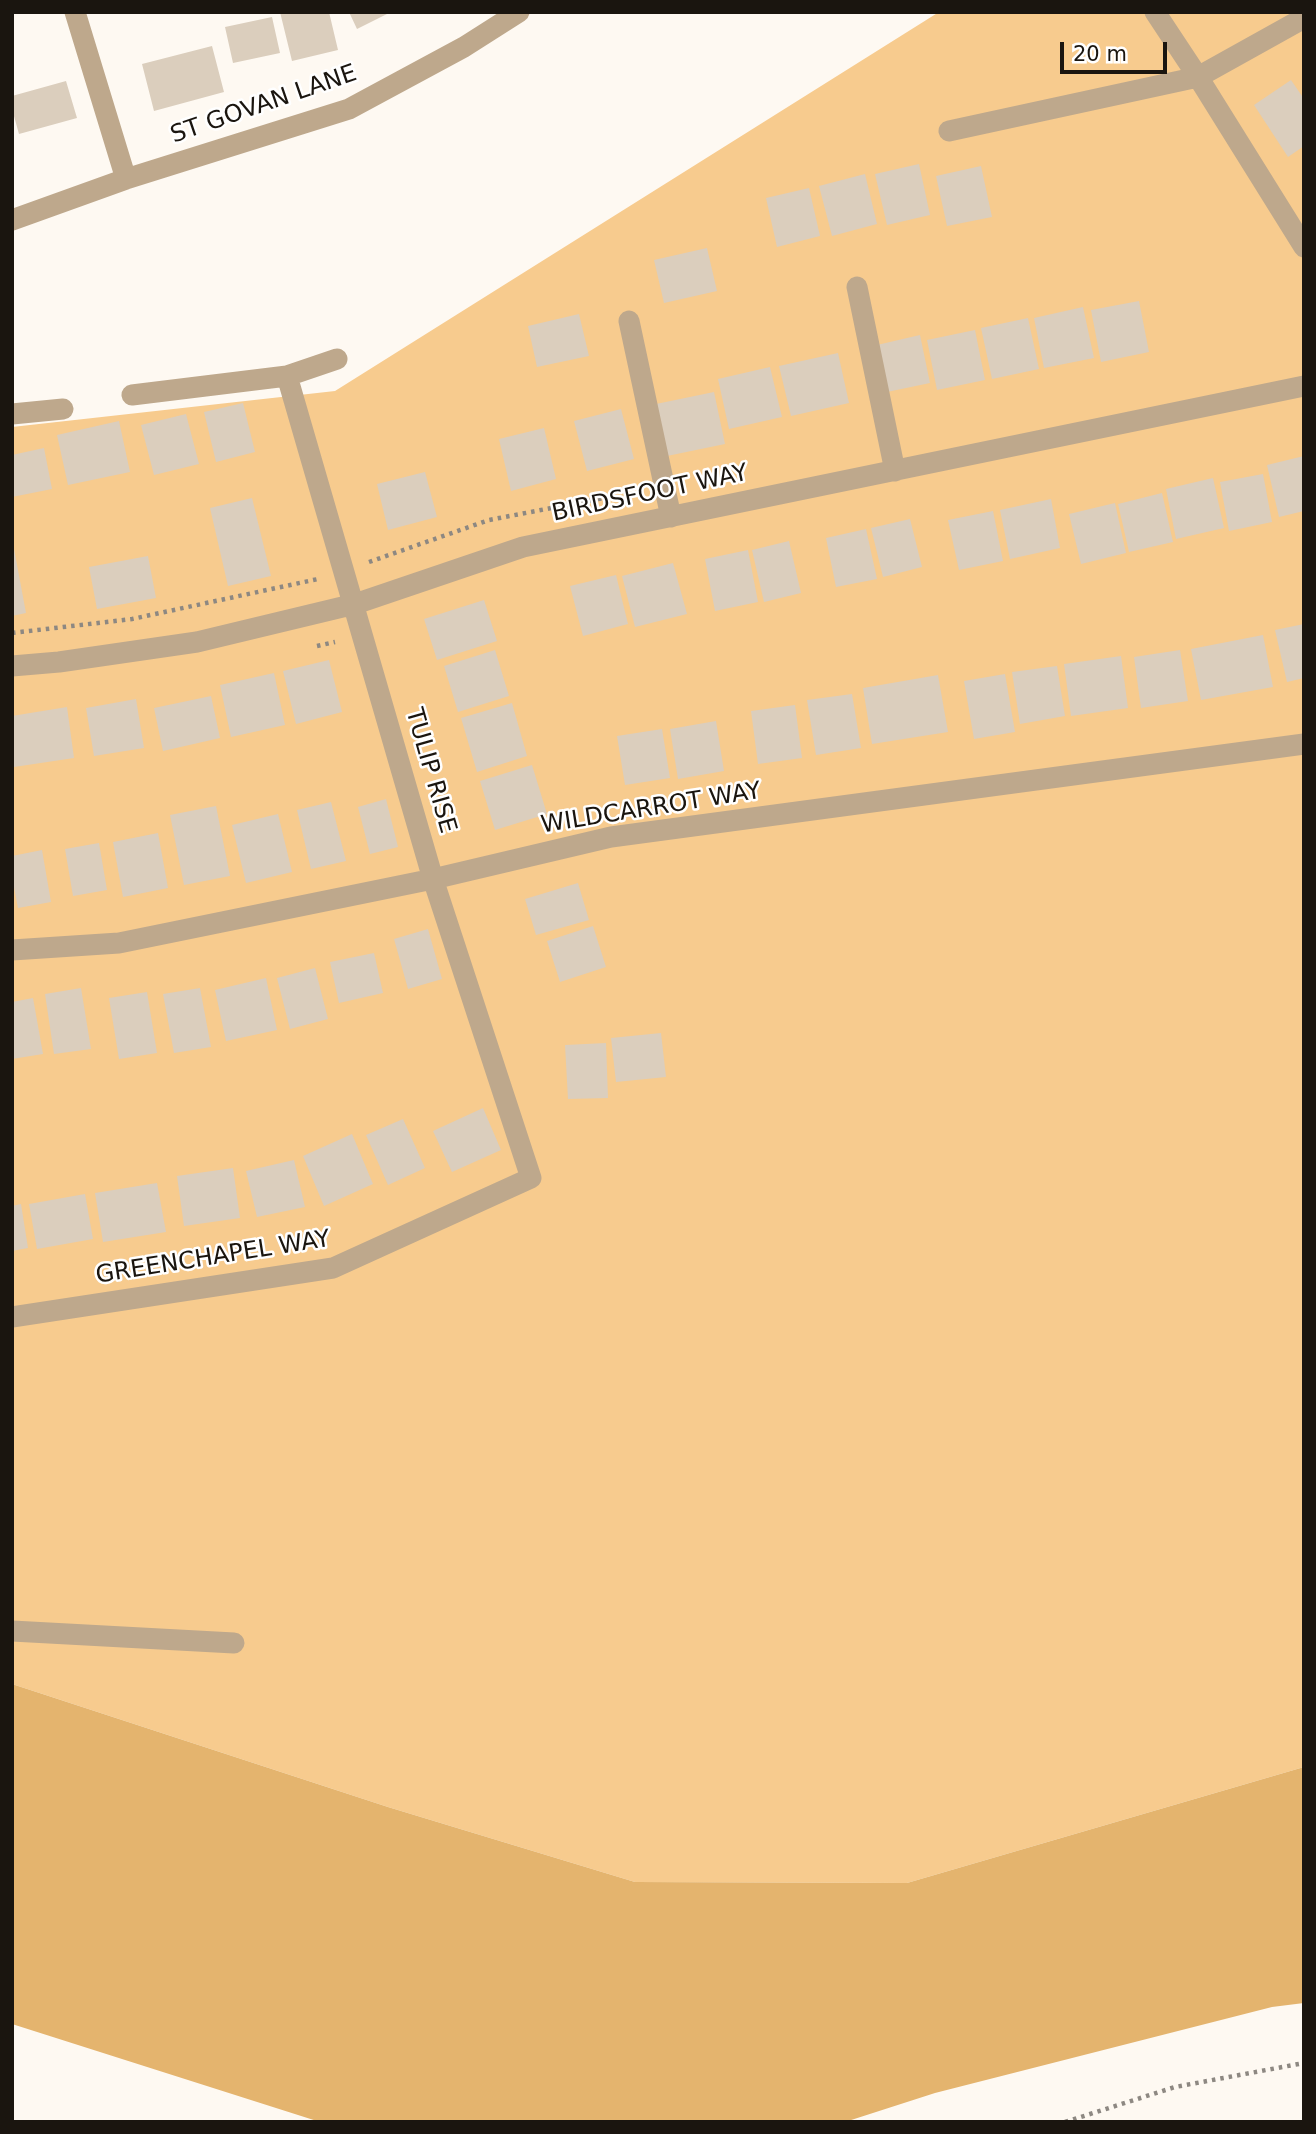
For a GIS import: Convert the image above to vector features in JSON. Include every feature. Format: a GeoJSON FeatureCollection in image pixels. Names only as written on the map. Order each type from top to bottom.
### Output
{"type":"FeatureCollection","features":[{"type":"Feature","properties":{"kind":"street"},"geometry":{"type":"LineString","coordinates":[[75,12],[126,179]]}},
{"type":"Feature","properties":{"kind":"street","name":"ST GOVAN LANE"},"geometry":{"type":"LineString","coordinates":[[12,220],[126,179],[349,109],[464,47],[519,12]]}},
{"type":"Feature","properties":{"kind":"street"},"geometry":{"type":"LineString","coordinates":[[1155,12],[1304,247]]}},
{"type":"Feature","properties":{"kind":"street"},"geometry":{"type":"LineString","coordinates":[[949,131],[1198,77],[1304,18]]}},
{"type":"Feature","properties":{"kind":"street"},"geometry":{"type":"LineString","coordinates":[[857,287],[895,471]]}},
{"type":"Feature","properties":{"kind":"street"},"geometry":{"type":"LineString","coordinates":[[629,321],[671,517]]}},
{"type":"Feature","properties":{"kind":"street"},"geometry":{"type":"LineString","coordinates":[[132,395],[287,376],[337,359]]}},
{"type":"Feature","properties":{"kind":"street","name":"TULIP RISE"},"geometry":{"type":"LineString","coordinates":[[287,376],[433,879],[531,1178]]}},
{"type":"Feature","properties":{"kind":"street","name":"BIRDSFOOT WAY"},"geometry":{"type":"LineString","coordinates":[[12,666],[197,642],[355,604],[523,547],[1304,386]]}},
{"type":"Feature","properties":{"kind":"street"},"geometry":{"type":"LineString","coordinates":[[12,414],[63,409]]}},
{"type":"Feature","properties":{"kind":"street","name":"WILDCARROT WAY"},"geometry":{"type":"LineString","coordinates":[[12,950],[118,943],[433,879],[611,837],[1304,744]]}},
{"type":"Feature","properties":{"kind":"street","name":"GREENCHAPEL WAY"},"geometry":{"type":"LineString","coordinates":[[12,1317],[333,1268],[531,1178]]}},
{"type":"Feature","properties":{"kind":"street"},"geometry":{"type":"LineString","coordinates":[[12,1631],[233,1643]]}},
{"type":"Feature","properties":{"kind":"path"},"geometry":{"type":"LineString","coordinates":[[1065,2122],[1175,2087],[1304,2063]]}},
{"type":"Feature","properties":{"kind":"shaded area"},"geometry":{"type":"Polygon","coordinates":[[[939,12],[1304,12],[1304,1767],[907,1883],[635,1882],[388,1807],[12,1684],[12,427],[335,391],[939,12]]]}},
{"type":"Feature","properties":{"kind":"shaded area"},"geometry":{"type":"Polygon","coordinates":[[[12,1684],[388,1807],[635,1882],[907,1883],[1304,1767],[1304,2003],[1272,2007],[935,2093],[845,2122],[320,2122],[12,2024],[12,1684]]]}},
{"type":"Feature","properties":{"kind":"building"},"geometry":{"type":"Polygon","coordinates":[[[280,12],[329,12],[338,50],[292,61],[280,12]]]}},
{"type":"Feature","properties":{"kind":"building"},"geometry":{"type":"Polygon","coordinates":[[[349,12],[391,12],[357,29],[349,12]]]}},
{"type":"Feature","properties":{"kind":"building"},"geometry":{"type":"Polygon","coordinates":[[[272,17],[280,53],[233,63],[225,27],[272,17]]]}},
{"type":"Feature","properties":{"kind":"building"},"geometry":{"type":"Polygon","coordinates":[[[212,46],[224,92],[154,111],[142,64],[212,46]]]}},
{"type":"Feature","properties":{"kind":"building"},"geometry":{"type":"Polygon","coordinates":[[[1291,80],[1304,99],[1304,146],[1288,157],[1254,105],[1291,80]]]}},
{"type":"Feature","properties":{"kind":"building"},"geometry":{"type":"Polygon","coordinates":[[[66,81],[77,118],[19,134],[12,109],[12,96],[66,81]]]}},
{"type":"Feature","properties":{"kind":"building"},"geometry":{"type":"Polygon","coordinates":[[[919,164],[930,215],[887,225],[875,174],[919,164]]]}},
{"type":"Feature","properties":{"kind":"building"},"geometry":{"type":"Polygon","coordinates":[[[981,166],[992,217],[947,226],[936,176],[981,166]]]}},
{"type":"Feature","properties":{"kind":"building"},"geometry":{"type":"Polygon","coordinates":[[[865,174],[877,224],[832,236],[819,186],[865,174]]]}},
{"type":"Feature","properties":{"kind":"building"},"geometry":{"type":"Polygon","coordinates":[[[809,188],[820,236],[777,247],[766,198],[809,188]]]}},
{"type":"Feature","properties":{"kind":"building"},"geometry":{"type":"Polygon","coordinates":[[[707,248],[717,291],[664,303],[654,260],[707,248]]]}},
{"type":"Feature","properties":{"kind":"building"},"geometry":{"type":"Polygon","coordinates":[[[1139,301],[1149,352],[1101,362],[1091,310],[1139,301]]]}},
{"type":"Feature","properties":{"kind":"building"},"geometry":{"type":"Polygon","coordinates":[[[1083,307],[1094,358],[1044,368],[1034,318],[1083,307]]]}},
{"type":"Feature","properties":{"kind":"building"},"geometry":{"type":"Polygon","coordinates":[[[579,314],[589,356],[537,367],[528,326],[579,314]]]}},
{"type":"Feature","properties":{"kind":"building"},"geometry":{"type":"Polygon","coordinates":[[[1028,318],[1039,369],[992,379],[981,328],[1028,318]]]}},
{"type":"Feature","properties":{"kind":"building"},"geometry":{"type":"Polygon","coordinates":[[[975,330],[985,380],[937,390],[927,340],[975,330]]]}},
{"type":"Feature","properties":{"kind":"building"},"geometry":{"type":"Polygon","coordinates":[[[920,335],[930,383],[887,392],[877,345],[920,335]]]}},
{"type":"Feature","properties":{"kind":"building"},"geometry":{"type":"Polygon","coordinates":[[[838,353],[849,403],[791,416],[779,366],[838,353]]]}},
{"type":"Feature","properties":{"kind":"building"},"geometry":{"type":"Polygon","coordinates":[[[770,367],[782,417],[729,429],[718,379],[770,367]]]}},
{"type":"Feature","properties":{"kind":"building"},"geometry":{"type":"Polygon","coordinates":[[[714,392],[725,444],[667,456],[656,404],[714,392]]]}},
{"type":"Feature","properties":{"kind":"building"},"geometry":{"type":"Polygon","coordinates":[[[243,403],[255,452],[216,462],[204,412],[243,403]]]}},
{"type":"Feature","properties":{"kind":"building"},"geometry":{"type":"Polygon","coordinates":[[[621,409],[634,459],[587,471],[574,421],[621,409]]]}},
{"type":"Feature","properties":{"kind":"building"},"geometry":{"type":"Polygon","coordinates":[[[186,414],[199,464],[154,475],[141,425],[186,414]]]}},
{"type":"Feature","properties":{"kind":"building"},"geometry":{"type":"Polygon","coordinates":[[[119,421],[130,472],[68,485],[57,435],[119,421]]]}},
{"type":"Feature","properties":{"kind":"building"},"geometry":{"type":"Polygon","coordinates":[[[544,428],[556,479],[511,491],[499,439],[544,428]]]}},
{"type":"Feature","properties":{"kind":"building"},"geometry":{"type":"Polygon","coordinates":[[[44,448],[52,489],[12,497],[12,455],[44,448]]]}},
{"type":"Feature","properties":{"kind":"building"},"geometry":{"type":"Polygon","coordinates":[[[1304,456],[1304,511],[1279,517],[1267,465],[1304,456]]]}},
{"type":"Feature","properties":{"kind":"building"},"geometry":{"type":"Polygon","coordinates":[[[425,472],[437,517],[388,530],[377,484],[425,472]]]}},
{"type":"Feature","properties":{"kind":"building"},"geometry":{"type":"Polygon","coordinates":[[[1263,474],[1272,522],[1229,531],[1220,482],[1263,474]]]}},
{"type":"Feature","properties":{"kind":"building"},"geometry":{"type":"Polygon","coordinates":[[[1213,478],[1224,528],[1176,539],[1166,489],[1213,478]]]}},
{"type":"Feature","properties":{"kind":"building"},"geometry":{"type":"Polygon","coordinates":[[[1162,493],[1173,542],[1129,552],[1118,504],[1162,493]]]}},
{"type":"Feature","properties":{"kind":"building"},"geometry":{"type":"Polygon","coordinates":[[[252,498],[271,576],[228,586],[210,508],[252,498]]]}},
{"type":"Feature","properties":{"kind":"building"},"geometry":{"type":"Polygon","coordinates":[[[1051,499],[1060,548],[1010,559],[1000,510],[1051,499]]]}},
{"type":"Feature","properties":{"kind":"building"},"geometry":{"type":"Polygon","coordinates":[[[1115,503],[1126,553],[1081,564],[1069,514],[1115,503]]]}},
{"type":"Feature","properties":{"kind":"building"},"geometry":{"type":"Polygon","coordinates":[[[993,511],[1003,561],[959,570],[948,520],[993,511]]]}},
{"type":"Feature","properties":{"kind":"building"},"geometry":{"type":"Polygon","coordinates":[[[910,519],[922,567],[883,577],[871,528],[910,519]]]}},
{"type":"Feature","properties":{"kind":"building"},"geometry":{"type":"Polygon","coordinates":[[[866,529],[877,579],[836,587],[826,538],[866,529]]]}},
{"type":"Feature","properties":{"kind":"building"},"geometry":{"type":"Polygon","coordinates":[[[12,538],[26,613],[12,616],[12,538]]]}},
{"type":"Feature","properties":{"kind":"building"},"geometry":{"type":"Polygon","coordinates":[[[789,541],[801,593],[764,602],[752,550],[789,541]]]}},
{"type":"Feature","properties":{"kind":"building"},"geometry":{"type":"Polygon","coordinates":[[[748,550],[758,602],[715,611],[705,559],[748,550]]]}},
{"type":"Feature","properties":{"kind":"building"},"geometry":{"type":"Polygon","coordinates":[[[148,556],[156,598],[97,609],[89,567],[148,556]]]}},
{"type":"Feature","properties":{"kind":"building"},"geometry":{"type":"Polygon","coordinates":[[[673,563],[687,614],[635,627],[622,576],[673,563]]]}},
{"type":"Feature","properties":{"kind":"building"},"geometry":{"type":"Polygon","coordinates":[[[616,575],[628,624],[583,636],[570,586],[616,575]]]}},
{"type":"Feature","properties":{"kind":"building"},"geometry":{"type":"Polygon","coordinates":[[[484,600],[497,641],[437,660],[424,619],[484,600]]]}},
{"type":"Feature","properties":{"kind":"building"},"geometry":{"type":"Polygon","coordinates":[[[1304,624],[1304,678],[1287,682],[1275,630],[1304,624]]]}},
{"type":"Feature","properties":{"kind":"building"},"geometry":{"type":"Polygon","coordinates":[[[1263,635],[1273,687],[1201,700],[1191,649],[1263,635]]]}},
{"type":"Feature","properties":{"kind":"building"},"geometry":{"type":"Polygon","coordinates":[[[495,650],[509,696],[458,712],[444,666],[495,650]]]}},
{"type":"Feature","properties":{"kind":"building"},"geometry":{"type":"Polygon","coordinates":[[[1180,650],[1188,701],[1141,708],[1134,657],[1180,650]]]}},
{"type":"Feature","properties":{"kind":"building"},"geometry":{"type":"Polygon","coordinates":[[[1121,656],[1128,708],[1071,716],[1064,664],[1121,656]]]}},
{"type":"Feature","properties":{"kind":"building"},"geometry":{"type":"Polygon","coordinates":[[[329,660],[342,712],[296,724],[283,671],[329,660]]]}},
{"type":"Feature","properties":{"kind":"building"},"geometry":{"type":"Polygon","coordinates":[[[1057,666],[1065,716],[1020,724],[1012,672],[1057,666]]]}},
{"type":"Feature","properties":{"kind":"building"},"geometry":{"type":"Polygon","coordinates":[[[274,673],[285,725],[231,737],[220,685],[274,673]]]}},
{"type":"Feature","properties":{"kind":"building"},"geometry":{"type":"Polygon","coordinates":[[[1005,674],[1015,732],[974,739],[964,681],[1005,674]]]}},
{"type":"Feature","properties":{"kind":"building"},"geometry":{"type":"Polygon","coordinates":[[[938,675],[948,732],[872,744],[863,688],[938,675]]]}},
{"type":"Feature","properties":{"kind":"building"},"geometry":{"type":"Polygon","coordinates":[[[852,694],[861,748],[816,755],[807,700],[852,694]]]}},
{"type":"Feature","properties":{"kind":"building"},"geometry":{"type":"Polygon","coordinates":[[[211,696],[220,738],[163,751],[154,708],[211,696]]]}},
{"type":"Feature","properties":{"kind":"building"},"geometry":{"type":"Polygon","coordinates":[[[136,699],[144,748],[94,756],[86,708],[136,699]]]}},
{"type":"Feature","properties":{"kind":"building"},"geometry":{"type":"Polygon","coordinates":[[[512,703],[527,756],[477,772],[461,718],[512,703]]]}},
{"type":"Feature","properties":{"kind":"building"},"geometry":{"type":"Polygon","coordinates":[[[795,705],[802,758],[758,764],[751,711],[795,705]]]}},
{"type":"Feature","properties":{"kind":"building"},"geometry":{"type":"Polygon","coordinates":[[[67,707],[74,758],[14,767],[12,716],[67,707]]]}},
{"type":"Feature","properties":{"kind":"building"},"geometry":{"type":"Polygon","coordinates":[[[716,721],[724,771],[678,779],[670,729],[716,721]]]}},
{"type":"Feature","properties":{"kind":"building"},"geometry":{"type":"Polygon","coordinates":[[[662,729],[670,778],[625,785],[617,736],[662,729]]]}},
{"type":"Feature","properties":{"kind":"building"},"geometry":{"type":"Polygon","coordinates":[[[532,765],[547,814],[495,830],[480,781],[532,765]]]}},
{"type":"Feature","properties":{"kind":"building"},"geometry":{"type":"Polygon","coordinates":[[[386,799],[398,847],[370,854],[358,807],[386,799]]]}},
{"type":"Feature","properties":{"kind":"building"},"geometry":{"type":"Polygon","coordinates":[[[331,802],[346,861],[311,869],[297,810],[331,802]]]}},
{"type":"Feature","properties":{"kind":"building"},"geometry":{"type":"Polygon","coordinates":[[[216,806],[230,876],[184,885],[170,815],[216,806]]]}},
{"type":"Feature","properties":{"kind":"building"},"geometry":{"type":"Polygon","coordinates":[[[278,814],[292,872],[246,883],[232,825],[278,814]]]}},
{"type":"Feature","properties":{"kind":"building"},"geometry":{"type":"Polygon","coordinates":[[[158,833],[168,888],[123,897],[113,842],[158,833]]]}},
{"type":"Feature","properties":{"kind":"building"},"geometry":{"type":"Polygon","coordinates":[[[99,843],[107,890],[73,896],[65,849],[99,843]]]}},
{"type":"Feature","properties":{"kind":"building"},"geometry":{"type":"Polygon","coordinates":[[[42,850],[51,902],[18,908],[12,877],[12,856],[42,850]]]}},
{"type":"Feature","properties":{"kind":"building"},"geometry":{"type":"Polygon","coordinates":[[[578,883],[589,920],[536,935],[525,899],[578,883]]]}},
{"type":"Feature","properties":{"kind":"building"},"geometry":{"type":"Polygon","coordinates":[[[593,926],[606,967],[560,982],[547,941],[593,926]]]}},
{"type":"Feature","properties":{"kind":"building"},"geometry":{"type":"Polygon","coordinates":[[[428,929],[442,979],[408,989],[394,939],[428,929]]]}},
{"type":"Feature","properties":{"kind":"building"},"geometry":{"type":"Polygon","coordinates":[[[374,953],[383,993],[339,1003],[330,962],[374,953]]]}},
{"type":"Feature","properties":{"kind":"building"},"geometry":{"type":"Polygon","coordinates":[[[315,968],[328,1019],[290,1029],[277,978],[315,968]]]}},
{"type":"Feature","properties":{"kind":"building"},"geometry":{"type":"Polygon","coordinates":[[[266,978],[277,1030],[226,1041],[215,990],[266,978]]]}},
{"type":"Feature","properties":{"kind":"building"},"geometry":{"type":"Polygon","coordinates":[[[81,988],[91,1049],[54,1054],[45,994],[81,988]]]}},
{"type":"Feature","properties":{"kind":"building"},"geometry":{"type":"Polygon","coordinates":[[[200,988],[211,1047],[174,1053],[163,994],[200,988]]]}},
{"type":"Feature","properties":{"kind":"building"},"geometry":{"type":"Polygon","coordinates":[[[147,992],[157,1053],[119,1059],[109,998],[147,992]]]}},
{"type":"Feature","properties":{"kind":"building"},"geometry":{"type":"Polygon","coordinates":[[[33,998],[43,1054],[12,1059],[12,1002],[33,998]]]}},
{"type":"Feature","properties":{"kind":"building"},"geometry":{"type":"Polygon","coordinates":[[[661,1033],[666,1077],[616,1082],[611,1038],[661,1033]]]}},
{"type":"Feature","properties":{"kind":"building"},"geometry":{"type":"Polygon","coordinates":[[[606,1043],[608,1098],[568,1099],[565,1045],[606,1043]]]}},
{"type":"Feature","properties":{"kind":"building"},"geometry":{"type":"Polygon","coordinates":[[[483,1108],[501,1150],[452,1172],[433,1131],[483,1108]]]}},
{"type":"Feature","properties":{"kind":"building"},"geometry":{"type":"Polygon","coordinates":[[[403,1119],[425,1168],[388,1185],[366,1135],[403,1119]]]}},
{"type":"Feature","properties":{"kind":"building"},"geometry":{"type":"Polygon","coordinates":[[[352,1134],[373,1184],[324,1206],[303,1156],[352,1134]]]}},
{"type":"Feature","properties":{"kind":"building"},"geometry":{"type":"Polygon","coordinates":[[[294,1160],[305,1207],[257,1217],[246,1171],[294,1160]]]}},
{"type":"Feature","properties":{"kind":"building"},"geometry":{"type":"Polygon","coordinates":[[[233,1168],[240,1218],[184,1226],[177,1176],[233,1168]]]}},
{"type":"Feature","properties":{"kind":"building"},"geometry":{"type":"Polygon","coordinates":[[[157,1183],[166,1232],[103,1242],[95,1193],[157,1183]]]}},
{"type":"Feature","properties":{"kind":"building"},"geometry":{"type":"Polygon","coordinates":[[[85,1194],[93,1239],[37,1249],[29,1204],[85,1194]]]}},
{"type":"Feature","properties":{"kind":"building"},"geometry":{"type":"Polygon","coordinates":[[[21,1204],[28,1248],[12,1251],[12,1206],[21,1204]]]}}]}
